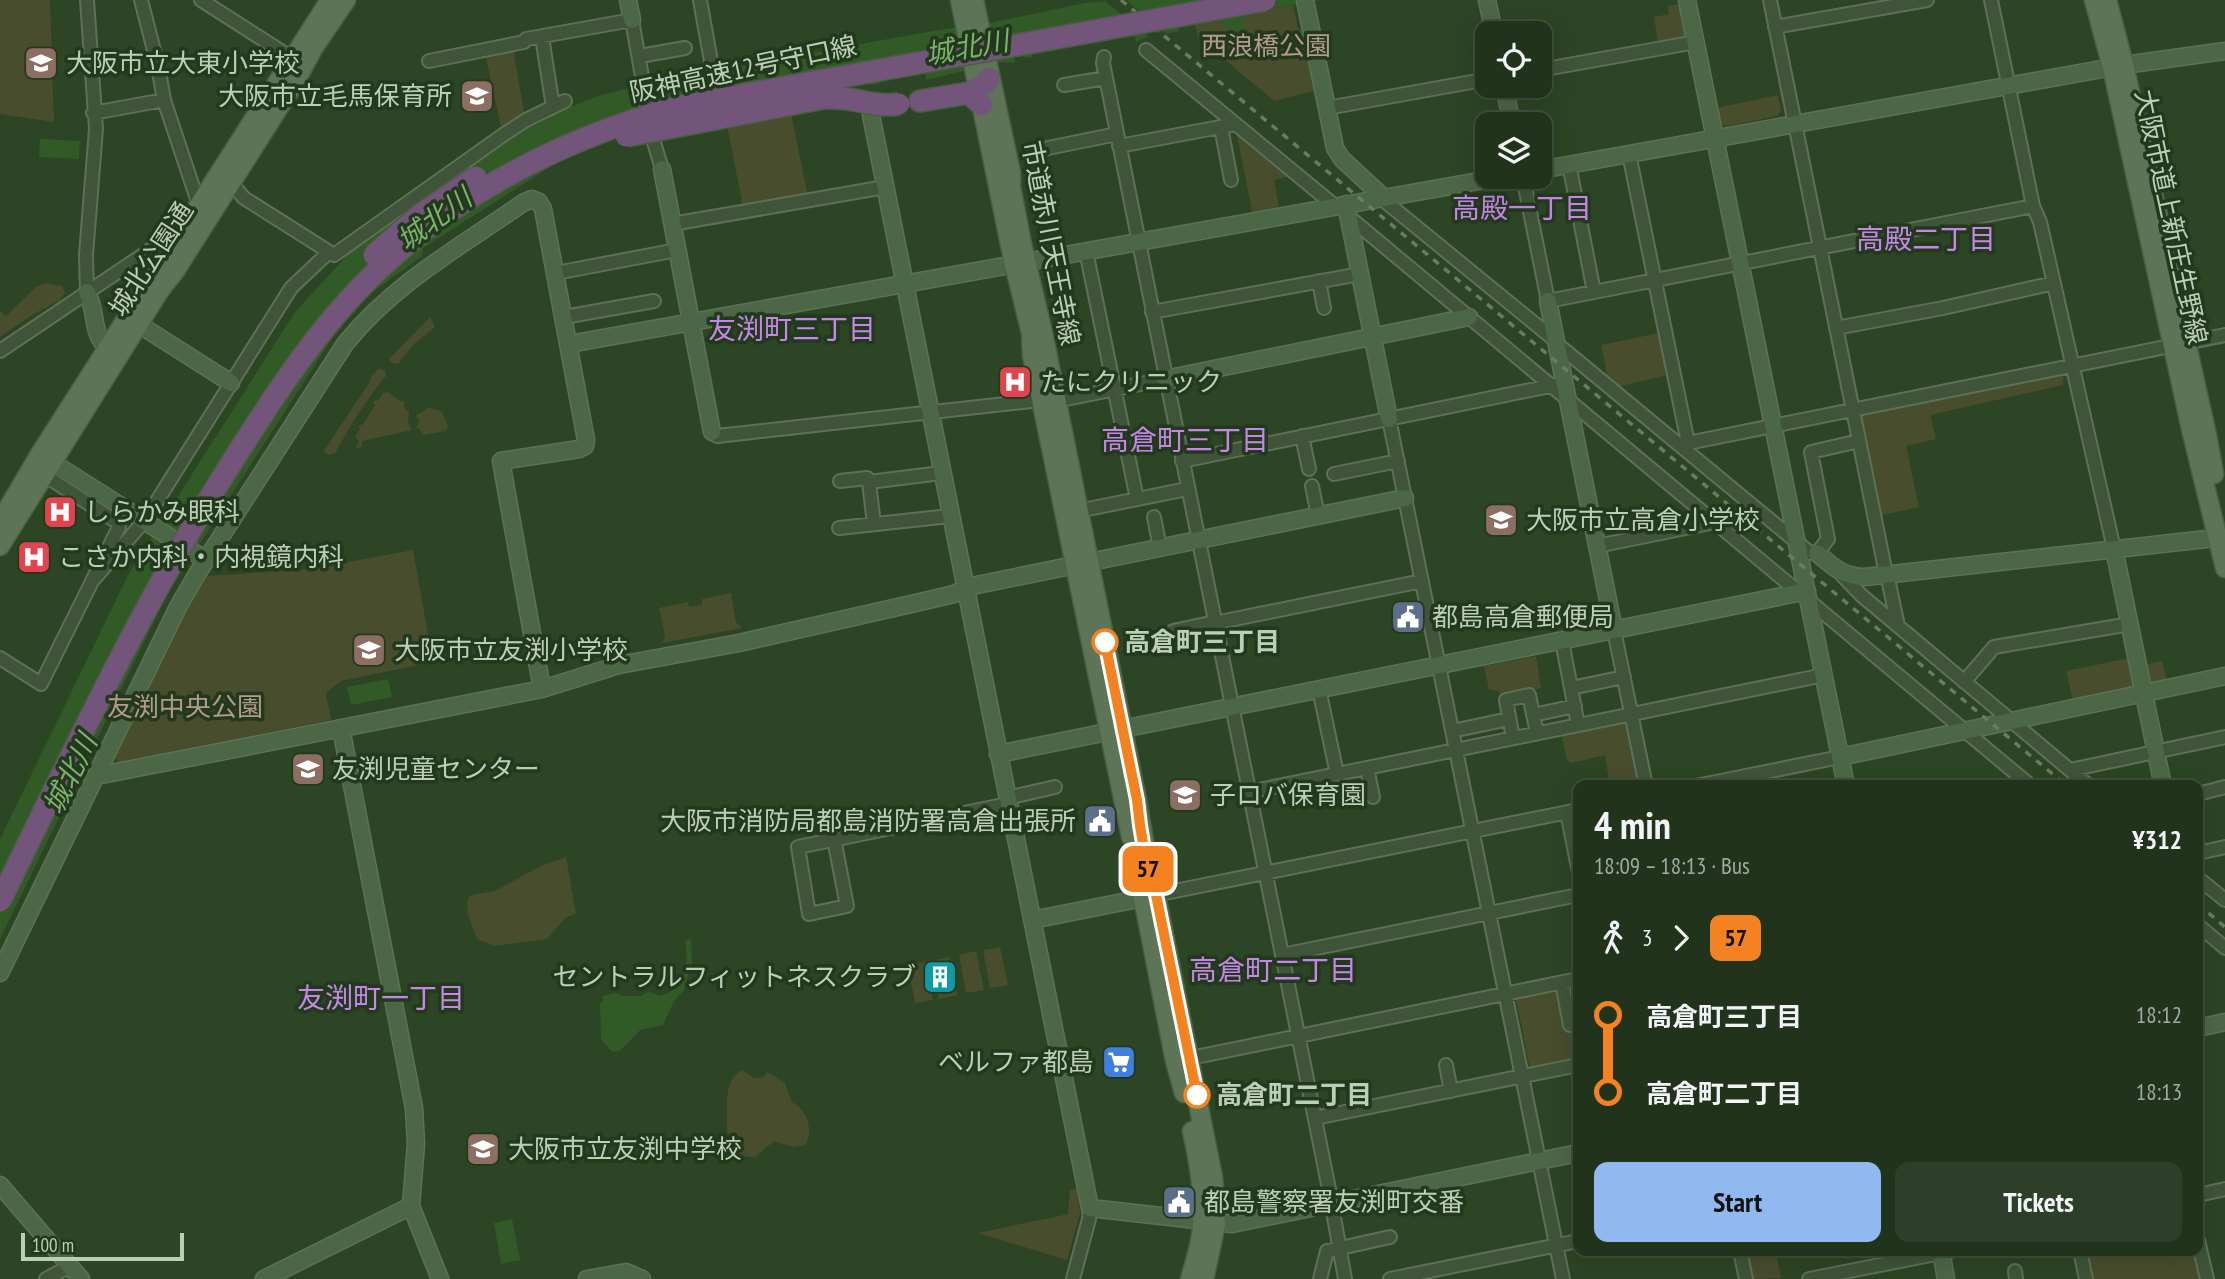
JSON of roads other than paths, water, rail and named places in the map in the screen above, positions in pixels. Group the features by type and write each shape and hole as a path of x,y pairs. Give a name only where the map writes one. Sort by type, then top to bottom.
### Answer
{"highway":[{"name":"阪神高速12号守口線","path":"0,870 129,610 175,527 242,420 284,358 325,306 370,258 420,215 474,177 532,146 592,119 645,102 732,82 1188,0"},
{"name":"阪神高速12号守口線","path":"0,901 139,618 186,535 289,374 335,315 379,268 481,189 538,158 596,132 650,114 744,93 1265,0"},
{"path":"429,228 542,167 635,133 824,98 847,98 870,105 909,102 979,89"}],"main road":[{"name":"城北公園通","path":"114,353 140,325 226,177 299,62 330,0"},
{"name":"城北公園通","path":"299,62 314,47 346,0"},
{"name":"大阪市道上新庄生野線","path":"2094,0 2118,66"},
{"name":"大阪市道上新庄生野線","path":"2107,0 2118,66 2221,538 2225,568"},
{"name":"市道赤川天王寺線","path":"968,7 979,89 1020,263"},
{"name":"市道赤川天王寺線","path":"979,89 1008,160 1032,355 1049,400 1078,510 1082,564"},
{"name":"城北公園通","path":"2,516 47,458 114,353 199,205 226,177"},
{"name":"大阪市道上新庄生野線","path":"2179,343 2225,518"},
{"name":"市道赤川天王寺線","path":"1049,400 1182,1060 1215,1185 1203,1279"},
{"name":"城北公園通","path":"0,546 43,479 47,458"},
{"name":"市道赤川天王寺線","path":"1190,1279 1201,1239 1209,1223"}],"street":[{"path":"87,0 96,129 86,255 87,292 95,330 114,353"},
{"path":"141,0 164,100 199,205"},
{"path":"201,0 299,62"},
{"path":"628,0 712,432 717,436 1049,400 1469,317"},
{"path":"700,0 712,68"},
{"path":"1305,0 1337,152 1387,203 1685,445 1810,553 1817,553 1840,572 1861,595 2082,780"},
{"path":"1487,0 1491,21"},
{"path":"1687,0 1845,780"},
{"path":"1770,0 1858,441 1898,626"},
{"path":"1775,27 1927,0"},
{"path":"1991,0 2033,206 2040,222 2073,366 2162,780"},
{"path":"429,61 632,20"},
{"path":"542,37 553,107"},
{"path":"1552,68 1696,42"},
{"path":"640,56 685,48"},
{"path":"1146,50 1343,209 1469,317 1561,389 1715,522 1805,594 2024,780"},
{"path":"1552,168 2118,66 2225,53"},
{"path":"1104,57 1137,242 1315,1118 1345,1279"},
{"path":"1065,85 1106,78"},
{"path":"1326,108 1475,81"},
{"path":"93,113 164,100"},
{"path":"226,177 244,198 334,255 480,150 526,120 565,101"},
{"path":"870,115 1090,1208 1073,1279"},
{"path":"1048,148 1236,124"},
{"path":"1221,127 1231,180"},
{"path":"1629,154 1685,445"},
{"path":"1569,164 1594,292"},
{"path":"569,344 1137,242 1343,209 1384,198 1475,182"},
{"path":"672,225 885,187"},
{"path":"1525,189 1556,342 1561,389 1597,546 1645,780"},
{"path":"0,973 202,557 345,344 373,311 393,293 530,200 539,202 544,209 586,437 585,446 579,449 501,461 542,689"},
{"path":"1548,301 2033,206"},
{"path":"1343,209 1373,337 1563,1279"},
{"path":"0,351 186,226"},
{"path":"556,273 677,250"},
{"path":"1086,251 1137,499"},
{"path":"94,579 148,522 291,288 329,252"},
{"path":"1152,312 1360,274"},
{"path":"1319,281 1324,308"},
{"path":"1836,328 2054,283"},
{"path":"564,317 654,301"},
{"path":"140,325 231,383"},
{"path":"1685,445 2225,335"},
{"path":"1182,461 1389,419 1561,389"},
{"path":"1303,436 1309,469"},
{"path":"1817,553 1828,540 1811,452 1858,441"},
{"path":"47,458 202,557"},
{"path":"1334,474 1398,461"},
{"path":"869,482 941,473"},
{"path":"840,481 867,478 874,524"},
{"path":"0,658 41,684 94,579 104,552 118,529 118,523 52,480 43,479"},
{"path":"1312,486 1318,516"},
{"path":"1078,510 1188,489"},
{"path":"96,776 542,689 619,665 752,640 954,594 965,588 1405,498"},
{"path":"839,528 950,516"},
{"path":"1153,517 1160,548"},
{"path":"1597,546 1715,522"},
{"path":"1840,572 1857,577 2221,538"},
{"path":"1173,631 1422,581"},
{"path":"998,754 1805,594"},
{"path":"1964,682 1994,647 2130,624"},
{"path":"1562,641 1578,725"},
{"path":"1249,792 1824,675"},
{"path":"1726,780 2225,676"},
{"path":"1571,688 1624,677"},
{"path":"1320,690 1337,774"},
{"path":"1513,738 1506,700 1529,695 1537,733"},
{"path":"1533,715 1575,706"},
{"path":"1452,731 1509,719"},
{"path":"341,728 416,1118 411,1206 440,1279"},
{"path":"2070,770 2225,737"},
{"path":"1367,768 1373,797"},
{"path":"834,839 846,906 810,914 798,847 834,839 1008,801 1055,787"},
{"path":"2203,793 2225,788"},
{"path":"1032,920 1573,811"},
{"path":"2203,852 2225,847"},
{"path":"2203,882 2225,900"},
{"path":"1282,955 1573,896"},
{"path":"2203,929 2225,948"},
{"path":"1182,1060 1573,980"},
{"path":"1562,983 1570,1026 1573,1025"},
{"path":"2203,1027 2225,1022"},
{"path":"1446,1065 1451,1091"},
{"path":"1315,1118 1573,1066"},
{"path":"1090,1208 1232,1224 1573,1154"},
{"path":"0,1185 75,1273 46,1279"},
{"path":"2203,1194 2225,1189"},
{"path":"264,1279 411,1206"},
{"path":"1320,1279 1328,1251 1390,1237"},
{"path":"1390,1279 1573,1242"},
{"path":"1741,1256 1746,1279"},
{"path":"1809,1279 1924,1256"},
{"path":"1944,1256 1946,1279"},
{"path":"2081,1256 2086,1279"},
{"path":"2202,1256 2207,1279"},
{"path":"587,1279 626,1272 642,1279"}],"water":[{"name":"城北川","path":"1119,0 1322,0 1245,13 1244,25 1252,48 1239,51 1237,44 1242,43 1241,32 1225,28 1220,18 1177,25 1179,31 1136,42 1134,34 1031,52 1032,57 1024,58 1023,53 1014,55 1015,63 1002,62 926,80 925,71 878,79 879,84 871,85 870,81 645,129 580,148 423,248 422,256 370,294 340,326 168,593 0,939 0,839 128,575 295,312 355,247 521,132 570,107 602,95 660,80 994,22 1085,3"},
{"path":"40,139 80,141 79,159 39,157"},
{"path":"1595,602 1598,619 1559,627 1555,610"},
{"path":"388,679 392,697 351,705 347,687"},
{"path":"691,939 692,962 684,990 674,1001 663,1025 640,1030 621,1050 612,1052 601,1039 600,1004 603,996 615,993 622,996 640,996 648,992 661,996 670,992 684,974 687,958 685,941"},
{"path":"512,1219 520,1260 501,1264 494,1223"}],"railway":[{"path":"1121,0 2060,780"},
{"path":"2203,908 2225,927"}],"place":[{"name":"大阪市立大東小学校","path":"41,63"},
{"name":"大阪市立毛馬保育所","path":"477,96"},
{"name":"たにクリニック","path":"1015,382"},
{"name":"しらかみ眼科","path":"60,512"},
{"name":"大阪市立高倉小学校","path":"1501,520"},
{"name":"こさか内科・内視鏡内科","path":"34,557"},
{"name":"都島高倉郵便局","path":"1408,617"},
{"name":"高倉町三丁目","path":"1105,642"},
{"name":"大阪市立友渕小学校","path":"369,650"},
{"name":"友渕児童センター","path":"308,769"},
{"name":"子ロバ保育園","path":"1185,795"},
{"name":"大阪市消防局都島消防署高倉出張所","path":"1100,821"},
{"name":"セントラルフィットネスクラブ","path":"940,977"},
{"name":"ベルファ都島","path":"1119,1062"},
{"name":"高倉町二丁目","path":"1197,1095"},
{"name":"大阪市立友渕中学校","path":"483,1149"},
{"name":"都島警察署友渕町交番","path":"1179,1202"}],"district":[{"name":"高殿一丁目","path":"1522,208"},
{"name":"高殿二丁目","path":"1926,239"},
{"name":"友渕町三丁目","path":"792,329"},
{"name":"高倉町三丁目","path":"1185,440"},
{"name":"高倉町二丁目","path":"1273,970"},
{"name":"友渕町一丁目","path":"381,998"}],"park label":[{"name":"西浪橋公園","path":"1266,46"},
{"name":"友渕中央公園","path":"185,707"}]}
